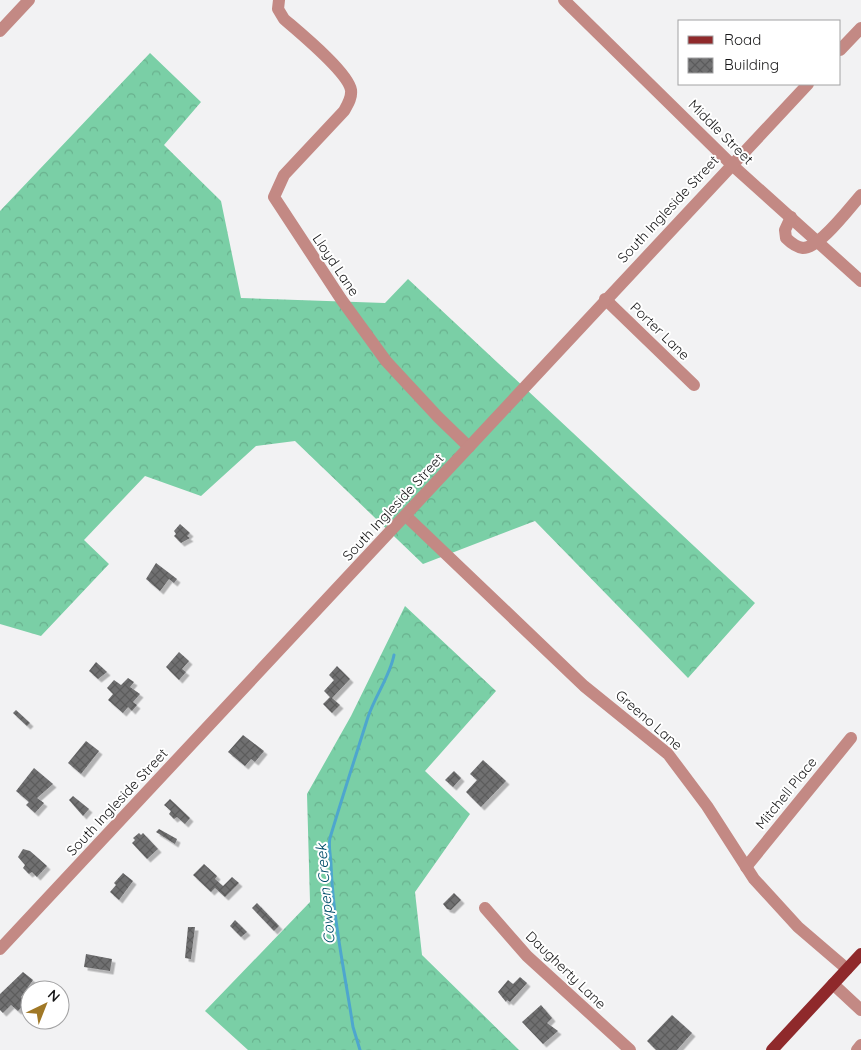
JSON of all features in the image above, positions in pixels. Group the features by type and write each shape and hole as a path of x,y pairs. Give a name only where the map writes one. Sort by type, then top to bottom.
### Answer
{"main road":[{"path":"772,1050 861,954"}],"street":[{"path":"0,31 29,0"},
{"name":"Lloyd Lane","path":"279,0 278,9 284,19 340,70 351,89 350,101 344,112 284,175 274,197 341,299 386,361 438,417 470,447"},
{"name":"Middle Street","path":"564,0 731,164 861,281"},
{"path":"841,49 861,28"},
{"name":"South Ingleside Street","path":"0,949 406,516 731,164 807,85"},
{"path":"791,217 785,230 786,238 796,246 805,248 818,242 861,195"},
{"name":"Porter Lane","path":"605,299 694,385"},
{"name":"Greeno Lane","path":"406,516 584,686 668,754 707,806 746,867 782,911 847,969"},
{"name":"Mitchell Place","path":"746,867 850,738"},
{"name":"Daugherty Lane","path":"485,908 527,956 630,1050"},
{"path":"833,984 861,1010"}],"green space":[{"path":"150,53 201,102 164,145 221,201 241,298 385,303 408,279 755,603 688,678 535,521 423,564 295,441 256,446 201,496 145,476 84,540 109,564 41,636 0,624 0,211"},
{"path":"405,606 496,691 425,771 470,814 415,892 422,955 519,1050 248,1050 205,1011 310,902 307,794 351,716"}],"building":[{"path":"180,524 190,533 187,536 190,538 181,543 174,536 176,534 174,531"},
{"path":"156,563 177,579 174,583 169,579 160,591 146,579"},
{"path":"179,652 189,661 182,669 186,672 179,680 166,667"},
{"path":"96,662 107,672 98,679 89,671"},
{"path":"337,666 350,679 332,698 340,705 332,713 323,704 330,697 324,691 334,680 329,675"},
{"path":"128,678 134,682 130,687 140,694 133,702 137,705 132,711 128,707 123,713 108,700 113,694 107,688 114,680 121,685"},
{"path":"16,710 30,723 27,726 13,713"},
{"path":"243,735 264,751 255,762 251,759 245,766 228,752"},
{"path":"86,741 99,751 81,774 68,763"},
{"path":"483,760 506,781 481,807 466,792 477,780 470,774"},
{"path":"34,768 53,784 37,798 44,803 35,813 26,805 29,802 16,791"},
{"path":"454,771 461,778 453,787 445,780"},
{"path":"73,796 89,809 83,816 69,800"},
{"path":"170,799 190,818 185,824 177,817 174,819 169,814 171,811 164,805"},
{"path":"159,829 177,839 175,844 156,832"},
{"path":"139,833 141,835 143,833 158,849 147,859 132,843 135,840 133,838"},
{"path":"23,849 30,851 47,866 37,877 32,872 29,874 23,868 25,865 18,857"},
{"path":"204,864 217,876 215,879 223,886 232,877 239,883 225,897 215,888 211,892 193,875"},
{"path":"123,873 133,881 119,900 110,892 116,885 114,883"},
{"path":"454,893 461,900 451,910 447,909 443,904"},
{"path":"257,903 279,926 274,931 252,908"},
{"path":"235,920 247,932 241,937 230,926"},
{"path":"188,927 195,927 191,959 185,958"},
{"path":"86,954 112,959 110,971 84,967"},
{"path":"23,972 33,980 20,980 20,1009 18,1011 11,1005 3,1013 0,1010 0,994"},
{"path":"520,977 527,983 510,1002 507,1000 506,1002 498,992 508,980 513,984"},
{"path":"541,1005 552,1018 547,1023 558,1031 543,1044 522,1022"},
{"path":"672,1015 692,1033 677,1050 656,1050 647,1041"}],"waterway":[{"name":"Cowpen Creek","path":"360,1050 353,1027 337,926 329,841 368,717 389,671 394,655"}]}
